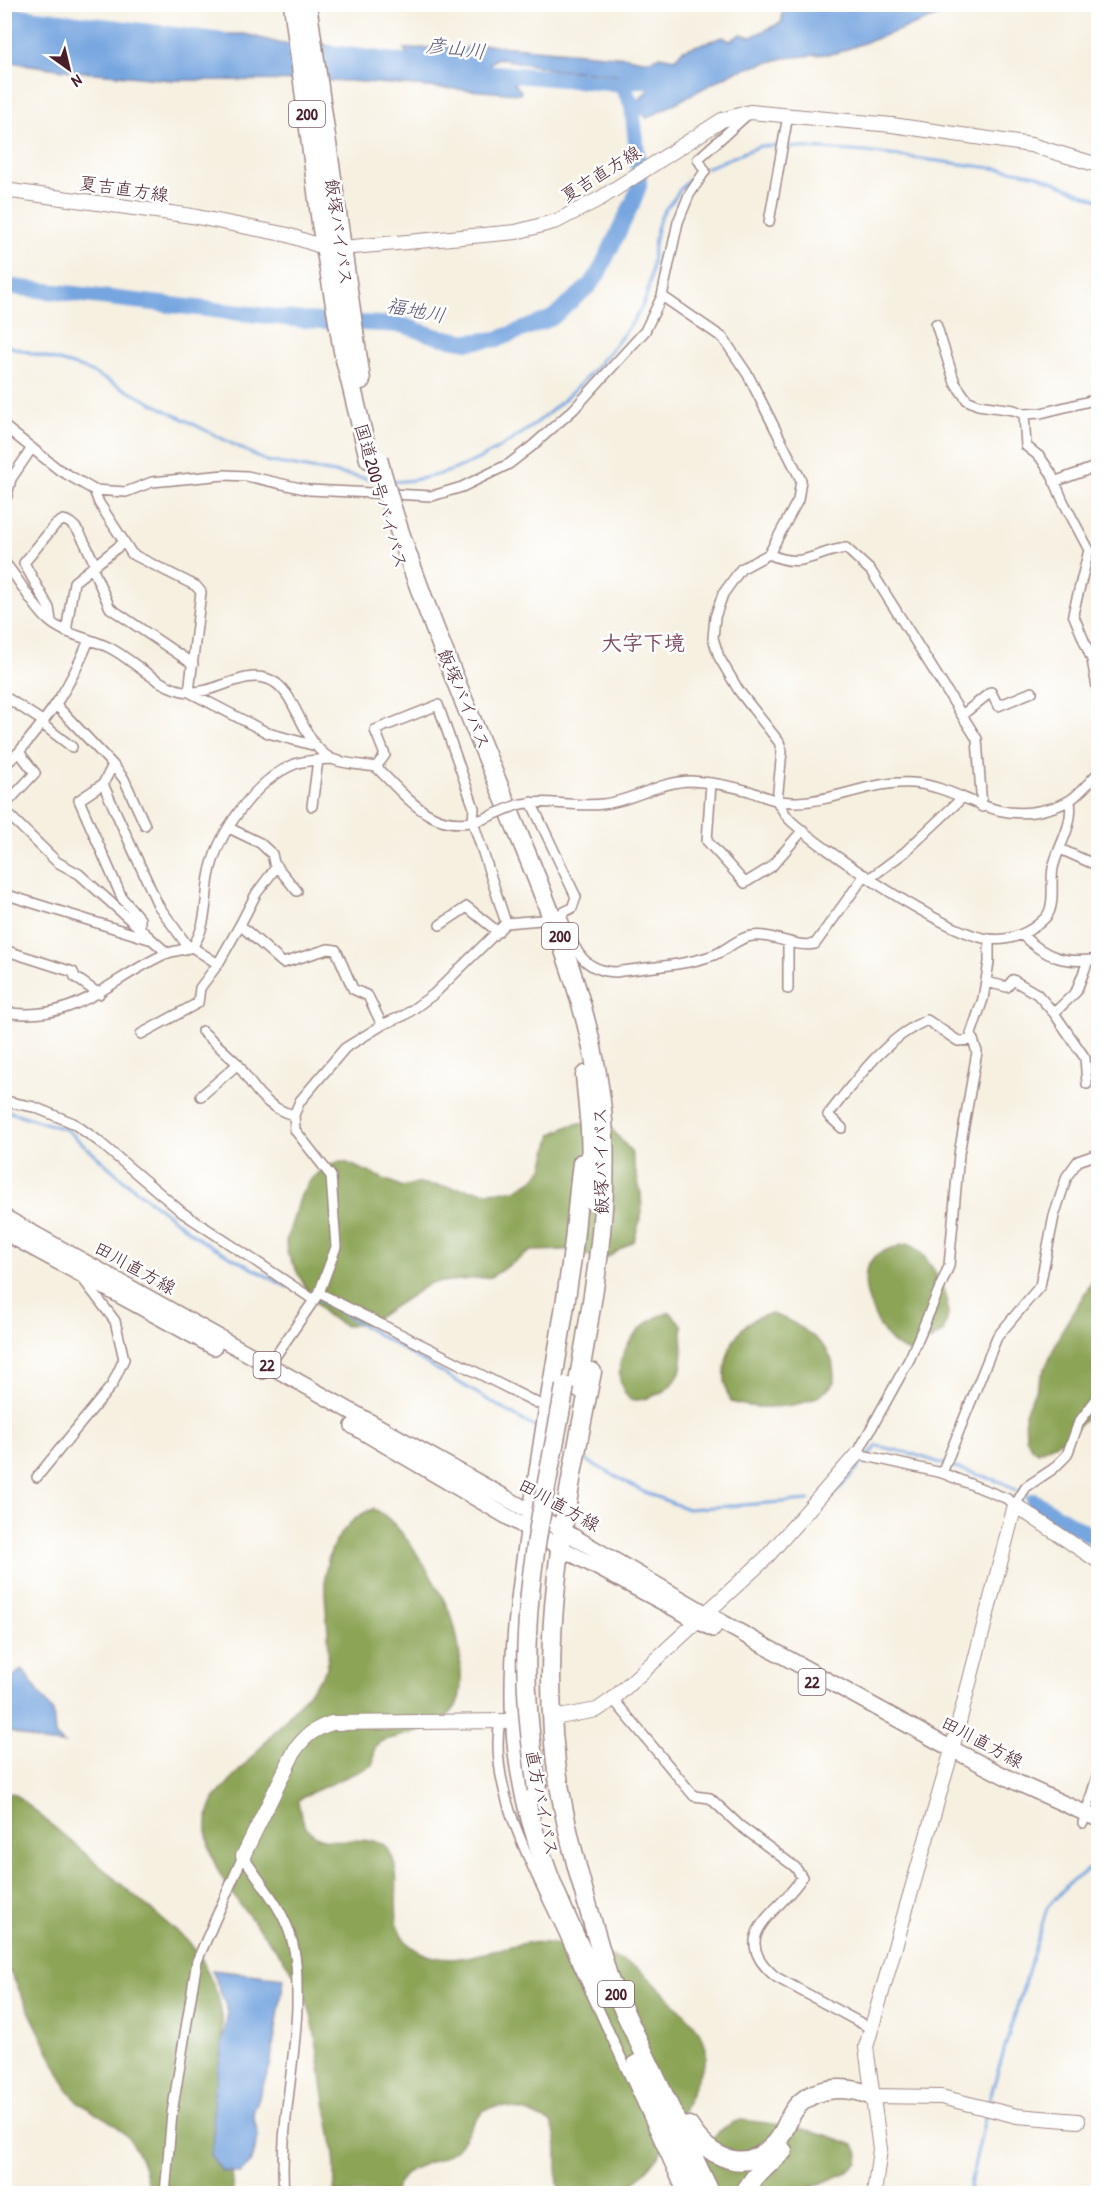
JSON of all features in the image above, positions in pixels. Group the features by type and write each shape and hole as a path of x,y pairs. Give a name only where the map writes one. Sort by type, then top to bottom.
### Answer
{"highway":[{"name":"200","path":"293,4 329,221"},
{"name":"飯塚バイパス","path":"306,4 329,221"},
{"name":"国道200号バイパス","path":"329,221 350,350 387,507 391,544 419,617 552,917 575,1023 586,1080 592,1197 571,1387"},
{"name":"飯塚バイパス","path":"552,917 573,976 589,1038 604,1135 603,1217 598,1263 571,1387"},
{"path":"588,1113 570,1272 530,1519 516,1632 517,1748 526,1798 543,1863 560,1908 606,1987"},
{"path":"604,1135 611,1180 607,1279 562,1539 550,1647 551,1702 560,1789 576,1868 606,1987"},
{"name":"直方バイパス","path":"571,1387 542,1517 527,1633 528,1720 556,1869 576,1932 652,2068 711,2193"},
{"name":"直方バイパス","path":"606,1987 695,2193"},
{"path":"652,2068 698,2141 711,2152 738,2161 765,2153 778,2142 800,2103 810,2096 838,2089 859,2090 872,2096"},
{"path":"743,2193 754,2177 791,2141 805,2112 814,2104 872,2096"}],"main road":[{"name":"田川直方線","path":"4,1217 562,1539 950,1753 1089,1819 1098,1830"},
{"name":"田川直方線","path":"4,1232 266,1370"}],"street":[{"name":"夏吉直方線","path":"4,190 192,216 288,235 334,248 516,232 557,221 601,198 722,120 750,112 892,125 1031,145 1098,165"},
{"path":"4,426 58,469 94,490 126,492 152,482 224,475 248,477 309,490 432,496 462,487 509,464 574,410 645,331 663,296 678,222 689,195 705,171 698,159 750,112"},
{"path":"769,222 788,115"},
{"path":"663,296 723,338 748,375 801,480 798,500 769,554 741,569 732,580 715,617 713,638 718,657 739,691 779,742 782,752 777,801 789,818 867,876 924,912 989,940 1022,935 1047,915 1051,905 1053,867 1072,813 1070,802"},
{"path":"936,324 955,383 967,400 978,405 1014,410 1024,414 1041,413 1098,399"},
{"path":"1024,414 1026,446 1041,457 1089,550 1073,614 1092,660 1098,692"},
{"path":"7,496 11,479 32,448"},
{"path":"1054,482 1098,466"},
{"path":"94,490 123,543 132,554 196,586 201,591 189,692"},
{"path":"51,622 50,608 24,563 55,525 63,520 70,521 76,527 110,608 192,664"},
{"path":"66,632 74,582 123,543"},
{"path":"769,554 786,562 797,562 846,548 871,571 977,739 982,807"},
{"path":"4,562 51,622 66,632 109,648 172,687 189,692 268,733 318,747"},
{"path":"6,764 19,752 57,706 72,680 89,640"},
{"path":"189,692 215,689 255,676 270,679 281,687 311,740 331,759"},
{"path":"962,715 991,692 998,706 1032,692"},
{"path":"6,700 43,723 72,747"},
{"path":"376,767 385,755 375,730 438,705 474,808 473,822 506,923"},
{"path":"57,706 124,779 146,825"},
{"path":"19,752 35,773 4,808 57,862 79,874 167,953"},
{"path":"4,1012 45,1012 79,1005 167,953 190,947 202,932 210,873 240,808 258,789 287,767 318,760 331,759 376,767 423,813 446,823 473,822 531,802 604,804 660,786 688,781 711,783 747,791 777,801 818,800 881,784 914,783 1004,813 1038,811 1070,802 1098,773"},
{"path":"312,806 318,760"},
{"path":"113,765 104,784 79,800 122,898 140,919 140,929"},
{"path":"711,783 707,842 744,883 771,867 803,830"},
{"path":"104,784 158,905 190,947 218,964"},
{"path":"552,917 578,957 603,971 711,956 726,950 732,943 752,936 808,945 820,942 867,876 905,852 961,799"},
{"path":"266,1370 317,1297 336,1247 331,1176 295,1130 294,1115 300,1101 345,1048 382,1025 405,1015 434,993 506,923 552,917 572,908 576,897 531,802"},
{"path":"229,828 260,843 272,854 277,866 297,891"},
{"path":"1059,849 1098,866"},
{"path":"141,1034 198,1003 200,988 218,964 256,894 277,866"},
{"path":"4,894 154,941"},
{"path":"440,925 467,907 498,932"},
{"path":"240,925 283,963 328,949 336,950 353,989 368,996 382,1025"},
{"path":"1022,935 1048,957 1088,961 1098,959"},
{"path":"559,1717 597,1710 614,1699 765,1559 857,1454 910,1358 949,1266 959,1154 977,1052 971,1034 983,999 989,940"},
{"path":"788,943 788,989"},
{"path":"4,950 73,972 75,977 99,994"},
{"path":"1054,1013 1076,992 1088,961"},
{"path":"986,982 1008,987 1013,980 1038,994 1085,1058 1087,1084"},
{"path":"843,1128 828,1115 873,1059 918,1024 927,1020 958,1041 973,1040"},
{"path":"202,1031 238,1064 264,1100 279,1112 294,1115"},
{"path":"201,1096 238,1064"},
{"path":"4,1101 34,1107 73,1123 98,1140 183,1213 317,1297 547,1408"},
{"path":"942,1473 998,1337 1040,1286 1054,1216 1066,1176 1078,1161 1098,1154"},
{"path":"37,1477 112,1385 124,1359 115,1321 77,1272"},
{"path":"874,2193 880,2149 866,2047 950,1753 1015,1505 1017,1498 1026,1487 1053,1469 1067,1455 1079,1422 1098,1397"},
{"path":"857,1454 942,1473 1008,1499 1098,1561"},
{"path":"614,1699 694,1796 710,1798 739,1825 795,1867 802,1877 795,1888 771,1911 755,1934 756,1953 765,1968 776,1977 870,2028"},
{"path":"165,2193 172,2113 197,1960 243,1856 295,1750 306,1735 316,1728 332,1723 502,1721 498,1763 508,1804 544,1895 683,2193"},
{"path":"1089,1819 1098,1773"},
{"path":"243,1856 281,1915 291,1935 298,1975 296,2043 285,2124 284,2193"},
{"path":"872,2096 941,2097 1017,2116 1078,2121"}],"green space":[{"path":"590,1121 606,1123 631,1151 641,1194 642,1213 634,1241 610,1256 601,1259 568,1250 531,1251 491,1277 430,1283 371,1322 345,1326 326,1315 309,1294 287,1253 286,1241 301,1195 312,1178 338,1162 345,1162 403,1187 417,1183 489,1192 516,1190 534,1179 543,1168 552,1134 571,1125"},
{"path":"907,1244 922,1255 935,1273 945,1294 948,1313 943,1332 911,1353 896,1345 881,1328 870,1306 865,1282 866,1271 873,1258 887,1250"},
{"path":"1098,1272 1098,1409 1062,1440 1037,1452 1031,1447 1026,1437 1025,1413 1062,1330"},
{"path":"670,1312 682,1325 682,1358 678,1375 668,1388 661,1392 653,1396 630,1400 622,1387 620,1374 621,1360 626,1347 645,1325"},
{"path":"771,1314 797,1325 821,1344 832,1361 834,1382 814,1398 787,1406 757,1407 731,1402 726,1389 725,1376 730,1348 746,1325 758,1317"},
{"path":"373,1509 384,1515 408,1542 421,1559 442,1596 454,1624 459,1654 461,1689 459,1698 450,1714 442,1720 422,1730 382,1741 375,1746 373,1765 304,1796 298,1801 303,1820 310,1832 320,1838 372,1841 385,1845 393,1858 396,1873 396,1916 399,1929 406,1941 418,1951 430,1956 456,1959 520,1944 548,1943 600,1953 631,1965 642,1972 693,2023 706,2049 704,2064 668,2141 649,2168 622,2193 560,2193 556,2140 551,2123 521,2110 496,2107 489,2108 479,2115 455,2150 406,2174 394,2193 334,2193 335,2166 332,2141 316,2038 306,1999 288,1966 219,1873 209,1848 207,1824 214,1799 294,1709 327,1667 329,1649 325,1579 327,1562 333,1546 347,1526 360,1515"},
{"path":"5,1792 15,1794 189,1942 202,1960 218,1996 222,2016 224,2098 233,2193 147,2193 144,2167 126,2135 113,2123 80,2103 67,2089 5,1961"},
{"path":"741,2120 799,2128 839,2139 854,2145 859,2155 858,2163 843,2174 798,2193 680,2194 711,2140 730,2124"}],"water":[{"path":"4,5 60,26 124,33 167,32 195,40 220,34 245,34 282,44 321,43 346,52 354,59 416,62 417,59 407,54 404,49 449,47 454,52 477,44 644,60 659,56 675,59 683,50 723,37 730,41 741,34 751,37 782,22 782,13 801,5 969,5 836,53 784,58 734,72 647,118 634,106 648,90 642,84 620,76 558,70 498,58 490,63 491,71 510,79 521,91 520,94 351,81 171,80 64,70 5,61"},
{"path":"22,1669 53,1712 55,1735 64,1744 42,1742 5,1730 5,1684"},
{"path":"212,1970 284,1978 270,2066 253,2113 258,2137 252,2161 240,2173 222,2171 211,2156 214,2140 213,2099 228,2012"}],"waterway":[{"name":"彦山川","path":"4,14 224,41"},
{"name":"彦山川","path":"330,53 411,63"},
{"name":"彦山川","path":"473,71 618,84 659,77"},
{"name":"福地川","path":"4,286 303,320 402,325 438,337 469,342 498,339 552,318 589,286 598,274 633,202 639,186 639,171 632,105 621,83"},
{"path":"706,168 760,146 866,152 1037,175 1098,200"},
{"path":"392,482 424,478 454,469 484,456 540,420 588,376 624,334 642,307 648,289 659,221 682,188 700,171"},
{"path":"4,345 83,368 266,461 376,480"},
{"path":"4,1110 67,1130 127,1183 202,1241 287,1287"},
{"path":"318,1299 539,1430"},
{"path":"825,1499 831,1498 877,1446 909,1453 1004,1483 1034,1501"},
{"path":"582,1458 644,1492 688,1509 809,1500"},
{"path":"1034,1501 1098,1540"},
{"path":"988,2104 1047,1908 1068,1884 1098,1863"},
{"path":"968,2194 986,2113"}],"district":[{"name":"大字下境","path":"643,643"}]}
